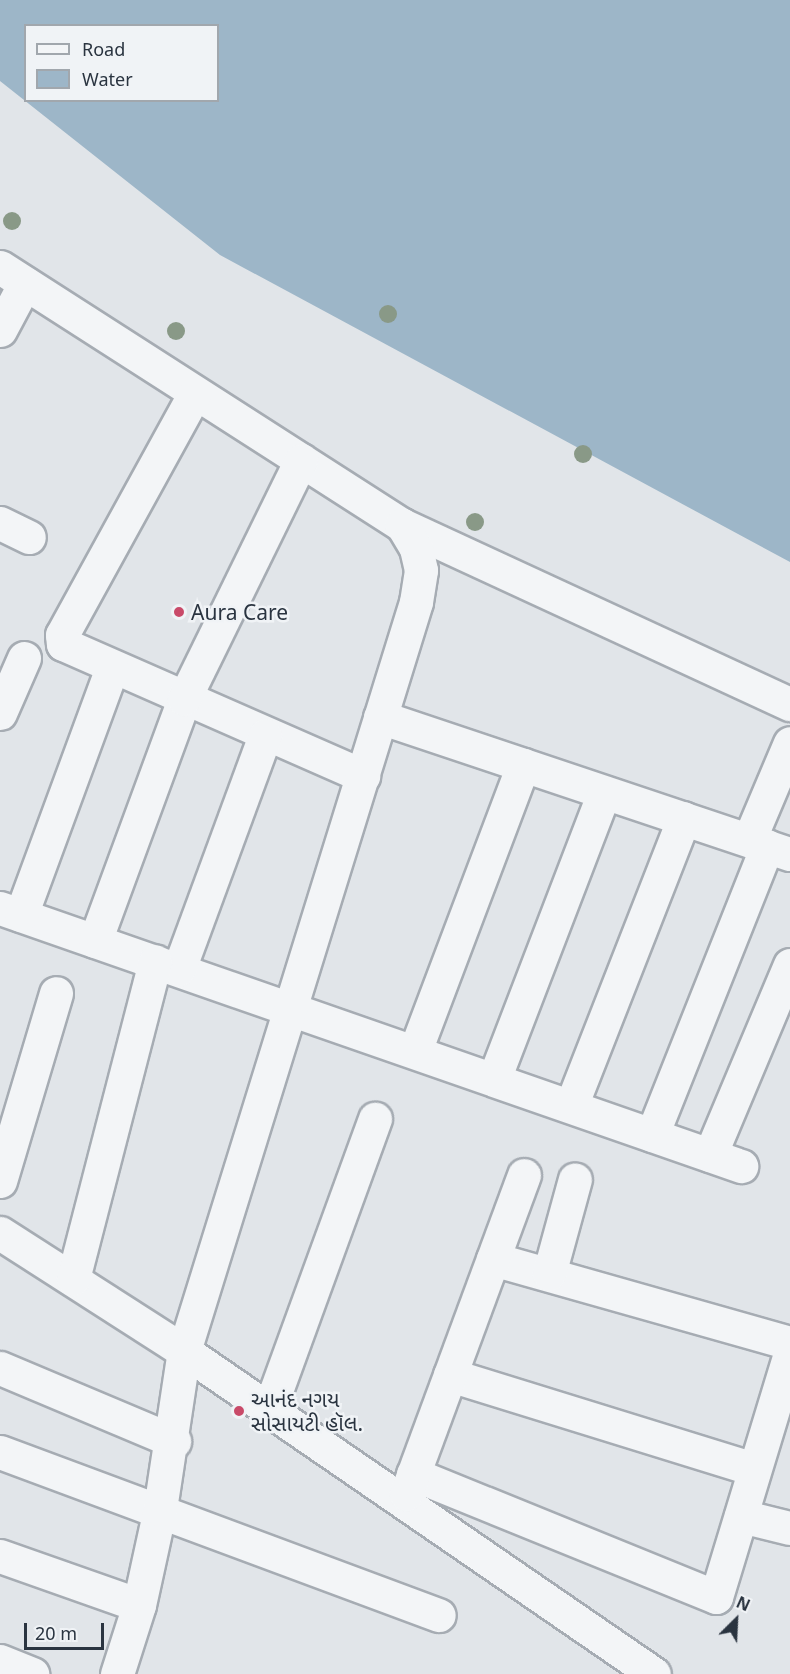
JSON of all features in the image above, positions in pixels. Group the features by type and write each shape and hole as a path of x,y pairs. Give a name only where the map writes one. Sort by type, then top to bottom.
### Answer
{"street":[{"path":"0,330 12,275 402,525 790,704"},
{"path":"195,393 62,635 66,646 363,776"},
{"path":"95,940 184,699 301,460"},
{"path":"0,523 29,537"},
{"path":"117,1674 139,1605 160,1509 174,1441 184,1351 363,776 421,570 416,548 402,525"},
{"path":"0,713 24,658"},
{"path":"112,668 10,911 741,1166"},
{"path":"380,717 769,847"},
{"path":"73,1279 167,965 265,735"},
{"path":"652,1135 769,847 790,743"},
{"path":"415,1051 523,765"},
{"path":"494,1079 604,792"},
{"path":"571,1106 684,818"},
{"path":"710,1155 790,965"},
{"path":"0,1181 56,993"},
{"path":"269,1410 375,1119"},
{"path":"408,1488 524,1175"},
{"path":"549,1275 575,1179"},
{"path":"0,1233 184,1351 269,1410 408,1488 654,1674"},
{"path":"493,1259 790,1343"},
{"path":"408,1488 712,1597 719,1593 754,1469 782,1396 790,1353"},
{"path":"0,1368 174,1441"},
{"path":"450,1375 754,1469"},
{"path":"0,1452 160,1509 439,1615"},
{"path":"741,1516 790,1528"},
{"path":"0,1556 139,1605"},
{"path":"0,1661 33,1674"}],"water":[{"path":"0,0 790,0 790,562 220,255 27,102 219,102 219,24 24,24 24,100 0,81"}],"place":[{"name":"Aura Care","path":"179,612"},
{"name":"આનંદ નગય સોસાયટી હૉલ.","path":"239,1411"}]}
